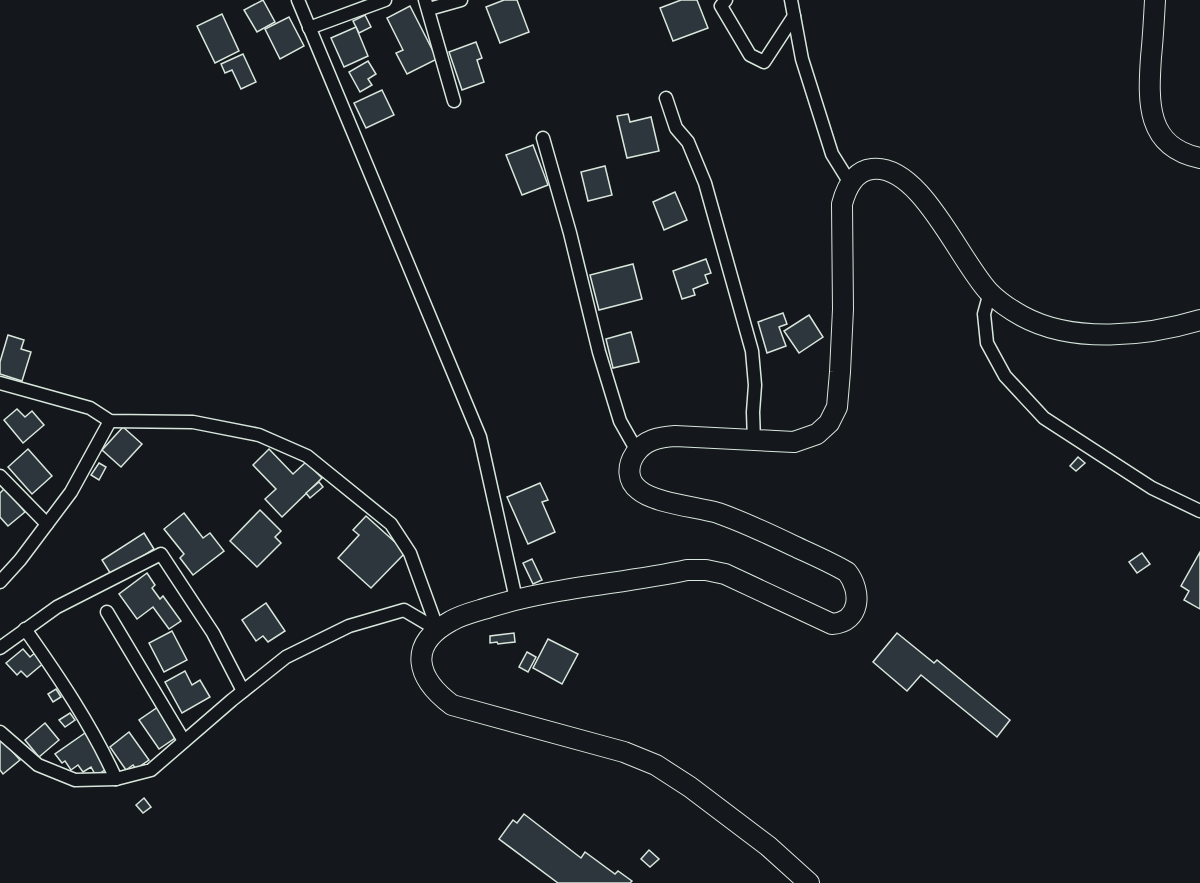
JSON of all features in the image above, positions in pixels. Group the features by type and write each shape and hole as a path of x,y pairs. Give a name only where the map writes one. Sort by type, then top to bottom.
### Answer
{"main road":[{"path":"1155,0 1148,93 1154,122 1162,137 1176,150 1200,158"},
{"path":"809,883 768,846 690,787 656,765 624,752 452,705 435,692 422,663 424,645 428,637 452,620 516,599 687,570 706,570 725,574 832,624 843,621 852,613 856,605 857,591 854,580 847,572 749,525 717,513 641,493 635,487 629,471 629,462 636,451 647,442 659,437 794,442 812,437 829,423 837,407 843,309 841,219 845,191 850,183 866,169 881,167 900,175 916,189 990,292 1036,323 1061,330 1131,335 1200,320"}],"street":[{"path":"298,0 480,437 516,599"},
{"path":"309,28 385,0"},
{"path":"454,101 427,5 461,0"},
{"path":"726,0 721,6 750,55 764,62 794,16"},
{"path":"791,0 802,59 832,154 850,183"},
{"path":"666,98 676,128 688,142 705,183 752,351 755,385 754,441"},
{"path":"543,138 570,233 599,352 620,421 636,451"},
{"path":"990,292 984,314 987,343 1005,376 1044,418 1152,488 1200,511"},
{"path":"0,382 90,408 110,421 194,422 259,435 307,456 391,524 410,553 438,630"},
{"path":"0,582 20,561 70,492 110,421"},
{"path":"0,476 47,524"},
{"path":"0,648 57,607 161,554 213,633 243,691"},
{"path":"0,732 38,765 75,780 116,779 151,770 286,657 349,626 404,610 438,630"},
{"path":"107,612 184,741"},
{"path":"25,629 64,685 102,749 116,779"}],"building":[{"path":"263,0 275,22 257,32 244,10"},
{"path":"504,0 517,0 529,32 500,43 486,7"},
{"path":"681,0 697,0 708,28 673,41 660,8"},
{"path":"410,6 437,59 407,74 396,53 403,50 387,18"},
{"path":"222,14 239,51 215,63 197,26"},
{"path":"365,15 371,27 359,33 353,21"},
{"path":"289,17 304,46 280,59 265,29"},
{"path":"356,27 368,56 344,67 331,38"},
{"path":"476,42 482,58 477,60 484,82 462,90 449,52"},
{"path":"243,54 256,82 241,89 232,70 225,73 221,64"},
{"path":"368,61 376,74 368,79 372,85 360,92 349,72"},
{"path":"382,90 394,115 366,128 354,103"},
{"path":"628,114 630,122 651,117 659,151 627,158 617,116"},
{"path":"533,145 548,185 522,195 506,155"},
{"path":"605,166 612,195 588,201 581,172"},
{"path":"675,192 687,220 664,230 653,202"},
{"path":"706,259 711,273 705,275 708,283 693,289 695,295 682,299 673,271"},
{"path":"633,264 642,299 599,310 590,275"},
{"path":"783,313 787,324 779,327 786,346 767,353 758,322"},
{"path":"809,315 823,337 799,353 784,331"},
{"path":"631,332 639,362 613,368 606,339"},
{"path":"8,335 24,340 21,349 31,352 22,381 0,374 0,362"},
{"path":"17,409 25,417 32,411 44,425 23,443 4,420"},
{"path":"123,427 142,444 121,467 102,450"},
{"path":"28,449 52,476 32,494 8,467"},
{"path":"269,449 293,474 306,462 322,478 282,517 265,499 276,489 253,465"},
{"path":"1078,457 1085,463 1076,471 1070,466"},
{"path":"99,463 106,467 99,480 91,475"},
{"path":"319,482 323,487 310,498 306,493"},
{"path":"540,483 548,500 542,502 555,532 528,544 507,497"},
{"path":"5,488 25,512 8,526 0,517 0,493"},
{"path":"260,510 281,531 275,537 281,543 257,567 230,541"},
{"path":"184,513 203,538 210,533 224,551 193,575 180,558 184,554 164,529"},
{"path":"366,516 406,552 371,588 338,558 359,535 353,530"},
{"path":"144,533 154,549 112,576 102,560"},
{"path":"1200,552 1200,609 1184,600 1189,591 1181,586"},
{"path":"1142,553 1150,564 1137,573 1129,562"},
{"path":"532,559 542,580 533,584 523,563"},
{"path":"147,573 155,585 152,588 160,599 163,596 181,621 169,629 153,607 137,619 119,594"},
{"path":"266,603 285,631 268,642 263,636 256,641 242,620"},
{"path":"172,631 187,660 164,672 149,643"},
{"path":"514,633 515,642 490,643 490,636"},
{"path":"897,633 934,663 937,660 1010,720 997,737 921,675 907,691 873,662"},
{"path":"548,639 578,654 562,684 533,668"},
{"path":"23,649 30,657 36,652 45,662 27,677 21,671 17,675 6,663"},
{"path":"527,652 536,657 528,672 519,667"},
{"path":"185,671 192,685 200,680 210,697 182,713 165,682"},
{"path":"56,689 61,697 53,702 48,694"},
{"path":"158,707 178,736 159,749 139,720"},
{"path":"70,713 75,720 65,727 59,720"},
{"path":"45,723 59,740 39,757 25,740"},
{"path":"129,732 149,760 136,769 133,765 126,770 110,747"},
{"path":"85,733 109,767 96,776 91,767 83,772 78,765 71,770 65,761 62,763 55,754"},
{"path":"0,738 20,760 3,774 0,770"},
{"path":"144,798 151,807 143,813 136,805"},
{"path":"524,814 581,858 585,852 615,874 618,871 632,881 630,883 558,883 499,839 513,820 517,823"},
{"path":"649,850 659,859 650,867 641,859"}]}
